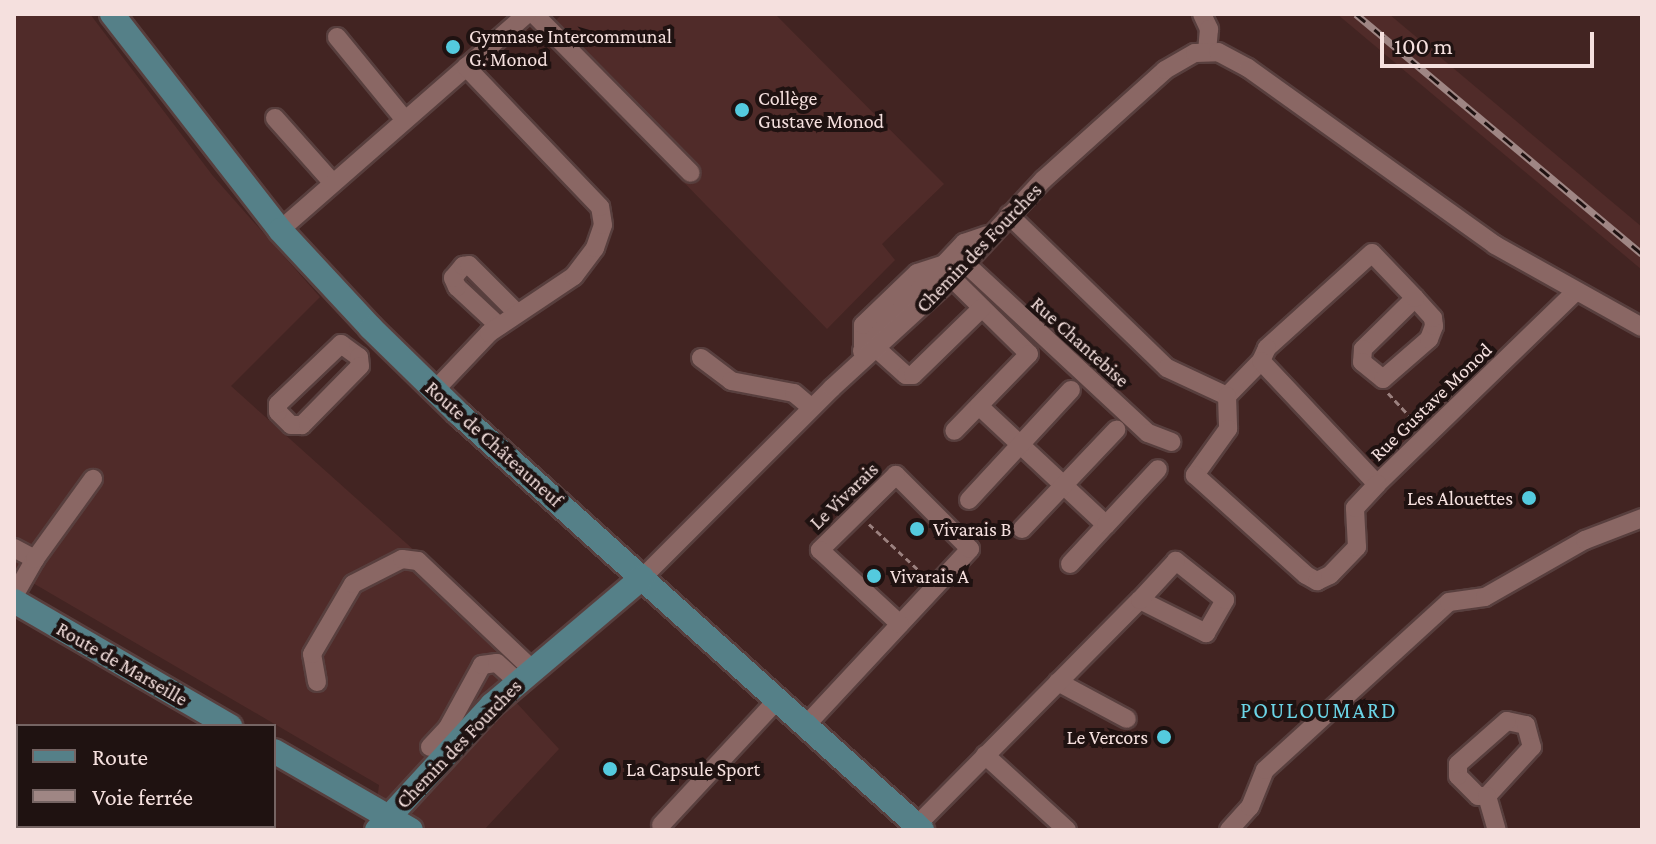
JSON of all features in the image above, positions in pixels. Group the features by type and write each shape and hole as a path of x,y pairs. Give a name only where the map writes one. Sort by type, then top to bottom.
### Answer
{"main road":[{"name":"Route de Châteauneuf","path":"116,17 280,230 371,328 435,390 779,698 919,828"},
{"name":"Chemin des Fourches","path":"382,824 526,676 642,578"},
{"name":"Route de Marseille","path":"14,599 227,724"},
{"path":"276,752 382,824 411,830"}],"street":[{"path":"280,230 527,14"},
{"path":"534,14 691,173"},
{"path":"1202,14 1209,29 1207,51 1248,68 1445,212 1642,327"},
{"path":"337,37 405,120"},
{"name":"Chemin des Fourches","path":"642,578 872,349 929,300 947,272 966,264 988,234 1165,70 1207,51"},
{"path":"435,390 499,326 582,267 599,241 602,212 466,67"},
{"path":"275,118 333,183"},
{"path":"1009,215 1167,368 1227,396"},
{"path":"982,308 913,375 906,375 872,349 947,272 964,243 988,234"},
{"path":"1377,484 1355,508 1357,547 1330,575 1317,581 1306,575 1195,475 1228,429 1227,396 1261,361 1267,348 1372,253 1415,298 1434,326 1429,339 1383,379 1362,362 1363,349 1415,298"},
{"name":"Rue Chantebise","path":"966,264 1148,433 1171,442"},
{"path":"499,326 457,287 457,270 469,265 517,313"},
{"path":"947,272 1029,354 954,431"},
{"name":"Rue Gustave Monod","path":"1261,361 1377,484 1576,291"},
{"path":"350,348 361,362 356,372 302,425 285,420 278,404 335,347 350,348 371,328"},
{"path":"701,358 731,381 794,393 812,408"},
{"path":"969,500 1071,390"},
{"path":"979,406 1106,525"},
{"path":"1022,529 1116,430"},
{"path":"1070,564 1158,469"},
{"name":"Le Vivarais","path":"807,724 970,549 896,475 820,550 900,624"},
{"path":"14,599 35,559 93,479"},
{"path":"1229,830 1250,807 1265,770 1449,602 1485,597 1585,540 1642,518"},
{"path":"14,548 35,559"},
{"path":"317,682 312,654 353,584 402,559 418,561 526,676"},
{"path":"919,828 985,755 1176,561 1225,600 1206,633 1140,600"},
{"path":"430,747 447,729 488,660 526,676"},
{"path":"1058,682 1127,719"},
{"path":"661,825 779,698"},
{"path":"1507,721 1526,725 1532,747 1487,796 1467,789 1458,776 1458,764 1507,721"},
{"path":"985,755 1067,830"},
{"path":"1487,796 1497,830"}],"path":[{"path":"1383,379 1384,389 1429,436"},
{"path":"858,513 935,586"}],"shaded area":[{"path":"14,14 90,14 213,176 320,297 231,386 533,657 514,700 559,749 484,830 373,830 379,785 14,572"},
{"name":"Collège Gustave Monod","path":"562,14 775,14 944,184 882,244 895,260 827,329 541,36"},
{"path":"1337,14 1389,14 1642,227 1642,270"}],"railway":[{"path":"1356,14 1642,254"}],"place":[{"name":"Gymnase Intercommunal G. Monod","path":"453,47"},
{"name":"Collège Gustave Monod","path":"742,110"},
{"name":"Les Alouettes","path":"1529,498"},
{"name":"Vivarais B","path":"917,529"},
{"name":"Vivarais A","path":"874,576"},
{"name":"Le Vercors","path":"1164,737"},
{"name":"La Capsule Sport","path":"610,769"}],"district":[{"name":"POULOUMARD","path":"1319,711"}]}
